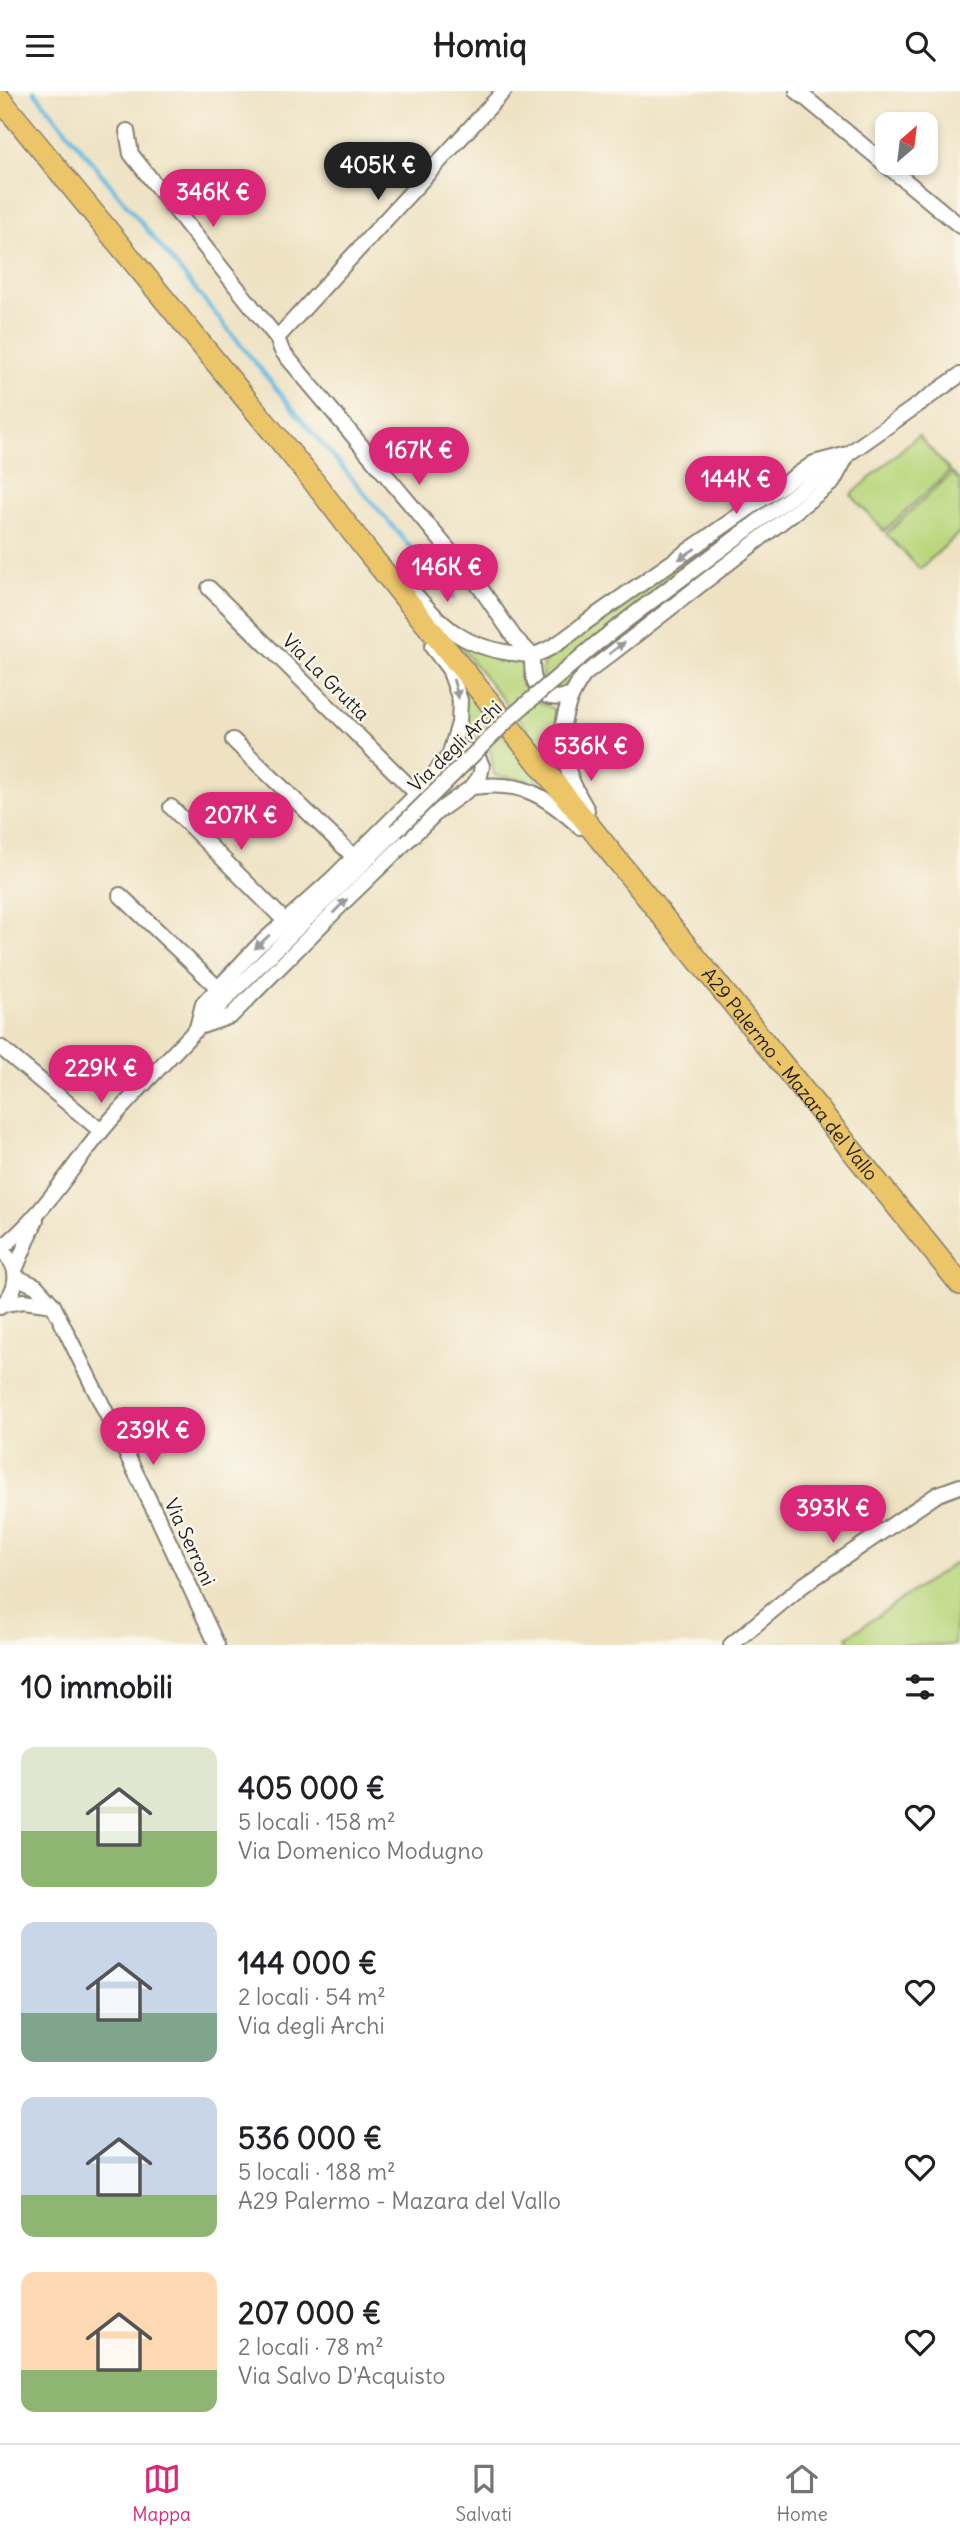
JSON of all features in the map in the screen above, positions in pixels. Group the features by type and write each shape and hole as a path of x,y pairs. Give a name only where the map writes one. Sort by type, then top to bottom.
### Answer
{"main road":[{"name":"A29 Palermo - Mazara del Vallo","path":"0,99 305,471 960,1284"}],"street":[{"path":"276,338 504,91"},
{"path":"797,91 960,226"},
{"path":"127,131 131,154 276,338 282,351 479,586 514,637 532,655 531,674 538,689 548,697 557,699 570,696"},
{"name":"Via degli Archi","path":"0,1249 40,1212 101,1131 197,1028 512,716 645,606 848,454 960,375"},
{"path":"367,551 411,590 444,627 475,644 497,651 532,655 554,644 611,606 814,463 848,454"},
{"path":"620,865 574,788 568,773 563,754 561,726 570,696 584,675 600,661 833,482 848,454"},
{"path":"197,1028 202,1004 417,794 449,756 459,723 460,699 456,685 449,669 396,602 367,551"},
{"name":"Via La Grutta","path":"209,588 417,794"},
{"path":"233,740 354,857"},
{"path":"197,1028 231,1016 427,822 472,787 481,776 482,767 478,757 470,751 462,750 449,756"},
{"path":"472,787 511,785 538,793 559,807 620,865"},
{"path":"171,807 285,921"},
{"path":"120,895 218,988"},
{"path":"0,1047 101,1131"},
{"name":"Via degli Archi","path":"1,1305 14,1290 16,1274 40,1212"},
{"path":"0,1249 9,1258 16,1274"},
{"name":"Via Serroni","path":"16,1274 36,1286 53,1305 159,1518 217,1645"},
{"path":"1,1305 24,1301 53,1305"},
{"path":"731,1645 802,1586 939,1495 960,1486"}],"green space":[{"path":"918,435 950,471 884,531 851,495"},
{"path":"952,473 960,481 960,532 920,569 886,534"},
{"path":"711,541 727,559 609,648 563,687 554,689 547,682 543,676 543,665 562,645"},
{"path":"455,640 524,660 529,692 538,702 558,715 560,770"},
{"path":"459,678 547,789 526,780 494,775 490,749 483,741 462,733"},
{"path":"959,1560 954,1645 852,1645 847,1637"}],"waterway":[{"path":"34,91 301,419 454,598"}]}
